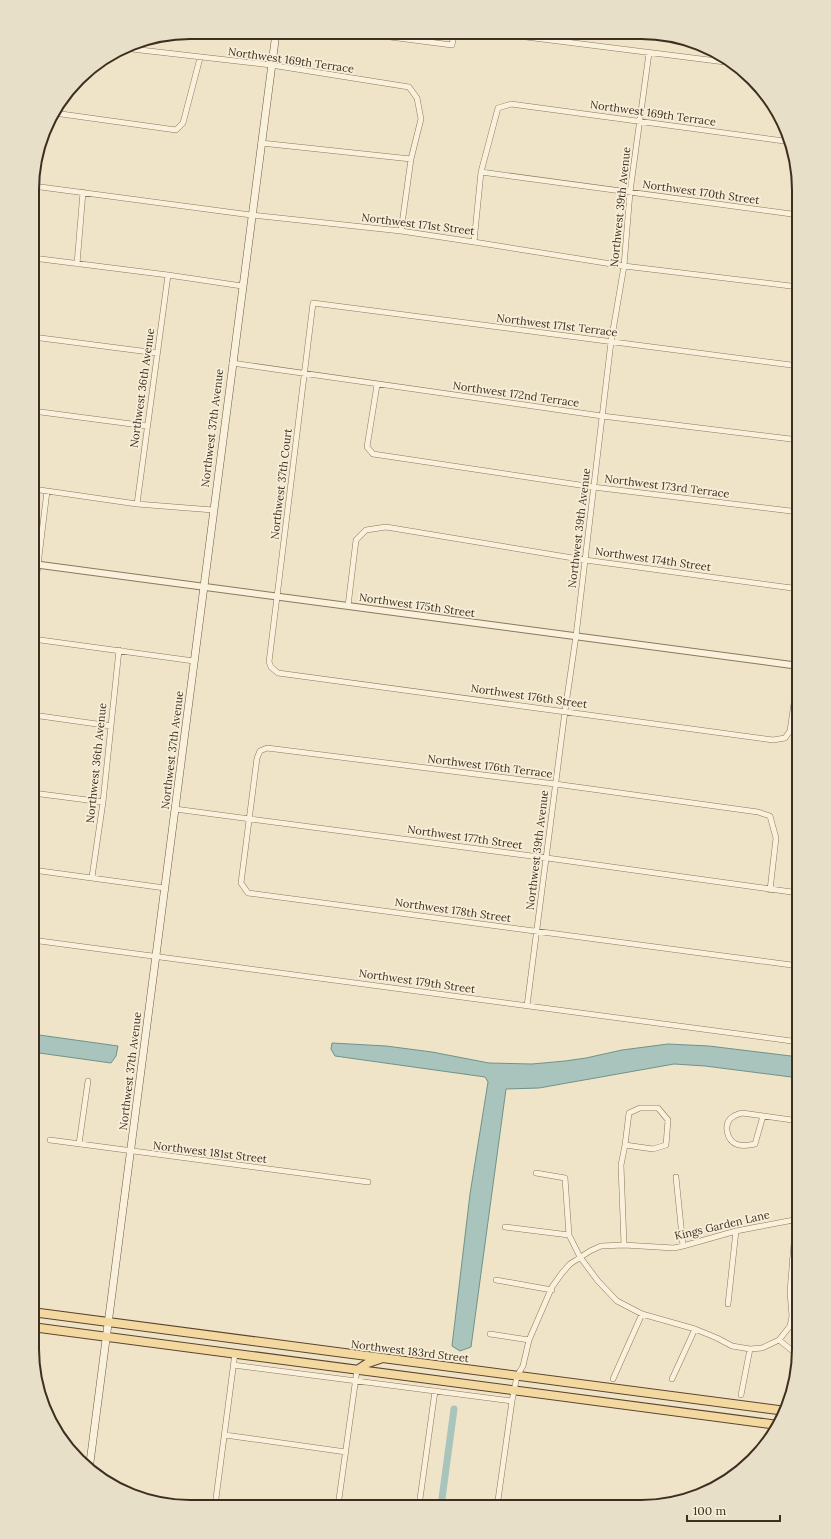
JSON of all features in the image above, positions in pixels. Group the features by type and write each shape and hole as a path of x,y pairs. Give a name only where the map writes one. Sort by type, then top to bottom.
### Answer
{"main road":[{"name":"Northwest 37th Avenue","path":"90,1463 275,39"},
{"name":"Northwest 183rd Street","path":"39,1313 779,1410"},
{"path":"39,1328 772,1424"},
{"path":"357,1370 368,1363 382,1359"}],"street":[{"path":"406,39 452,45 453,39"},
{"path":"541,39 721,62"},
{"name":"Northwest 169th Terrace","path":"134,49 271,65 409,87 417,98 420,119 411,159"},
{"name":"Northwest 39th Avenue","path":"527,1006 555,784 576,636 611,342 624,266 630,192 649,53"},
{"path":"59,114 149,125 176,130 183,123 200,58"},
{"name":"Northwest 169th Terrace","path":"482,172 498,108 511,104 784,141"},
{"path":"261,143 411,159 401,231"},
{"path":"474,242 482,172"},
{"name":"Northwest 170th Street","path":"482,172 792,214"},
{"name":"Northwest 171st Street","path":"39,187 251,215 401,231 624,266 792,286"},
{"path":"77,264 82,192"},
{"path":"39,259 242,286"},
{"name":"Northwest 36th Avenue","path":"138,504 147,426 168,275"},
{"name":"Northwest 171st Terrace","path":"313,303 792,365"},
{"name":"Northwest 37th Court","path":"271,667 269,662 313,303"},
{"path":"39,338 157,353"},
{"name":"Northwest 172nd Terrace","path":"232,363 377,385 602,416 792,439"},
{"name":"Northwest 173rd Terrace","path":"377,385 367,447 373,454 594,487 792,512"},
{"path":"39,412 147,426"},
{"path":"39,490 138,504 213,510"},
{"path":"39,544 47,491"},
{"name":"Northwest 174th Street","path":"348,606 356,540 366,530 386,527 585,560 792,588"},
{"name":"Northwest 175th Street","path":"39,564 792,666"},
{"path":"39,640 194,661"},
{"name":"Northwest 36th Avenue","path":"92,877 103,802 119,650"},
{"name":"Northwest 176th Street","path":"271,667 278,673 773,740 785,738 790,731 792,717"},
{"path":"39,716 111,726"},
{"name":"Northwest 176th Terrace","path":"249,819 257,758 260,751 267,748 710,805 758,812 770,816 776,838 770,890"},
{"path":"39,794 103,802"},
{"name":"Northwest 177th Street","path":"175,809 792,892"},
{"name":"Northwest 178th Street","path":"249,819 241,883 248,892 792,965"},
{"path":"39,871 165,888"},
{"name":"Northwest 179th Street","path":"39,941 792,1041"},
{"path":"79,1144 88,1081"},
{"path":"624,1245 621,1165 629,1113 640,1108 658,1108 668,1120 666,1145 653,1149 625,1145"},
{"path":"763,1116 755,1144 743,1146 734,1144 728,1138 727,1130 729,1120 735,1115 742,1113 792,1120"},
{"name":"Northwest 181st Street","path":"50,1140 131,1152 368,1182"},
{"path":"536,1173 565,1178 569,1235 580,1257 598,1281 617,1301 642,1314 695,1329 732,1346 750,1349 762,1348 778,1340 790,1326 792,1316 790,1292 792,1260"},
{"path":"676,1177 683,1246"},
{"name":"Kings Garden Lane","path":"498,1500 517,1376 523,1366 529,1340 552,1290 562,1273 570,1264 601,1246 624,1245 674,1248 736,1231 792,1219"},
{"path":"505,1227 569,1235"},
{"path":"728,1304 736,1231"},
{"path":"496,1280 552,1290"},
{"path":"613,1379 642,1314"},
{"path":"672,1380 695,1329"},
{"path":"490,1334 529,1340"},
{"path":"778,1340 792,1351"},
{"path":"741,1395 750,1349"},
{"path":"217,1500 235,1353"},
{"path":"233,1365 512,1401"},
{"path":"339,1500 357,1370"},
{"path":"419,1500 434,1391"},
{"path":"224,1435 346,1452"}],"water":[{"path":"39,1035 118,1046 116,1056 111,1063 39,1053"},
{"path":"332,1043 386,1046 432,1052 489,1063 532,1064 586,1058 622,1050 668,1044 709,1046 792,1056 792,1077 705,1066 674,1064 539,1088 506,1089 471,1347 460,1351 452,1346 470,1194 488,1082 485,1077 335,1056 331,1049"}],"waterway":[{"path":"442,1500 454,1409"}]}
